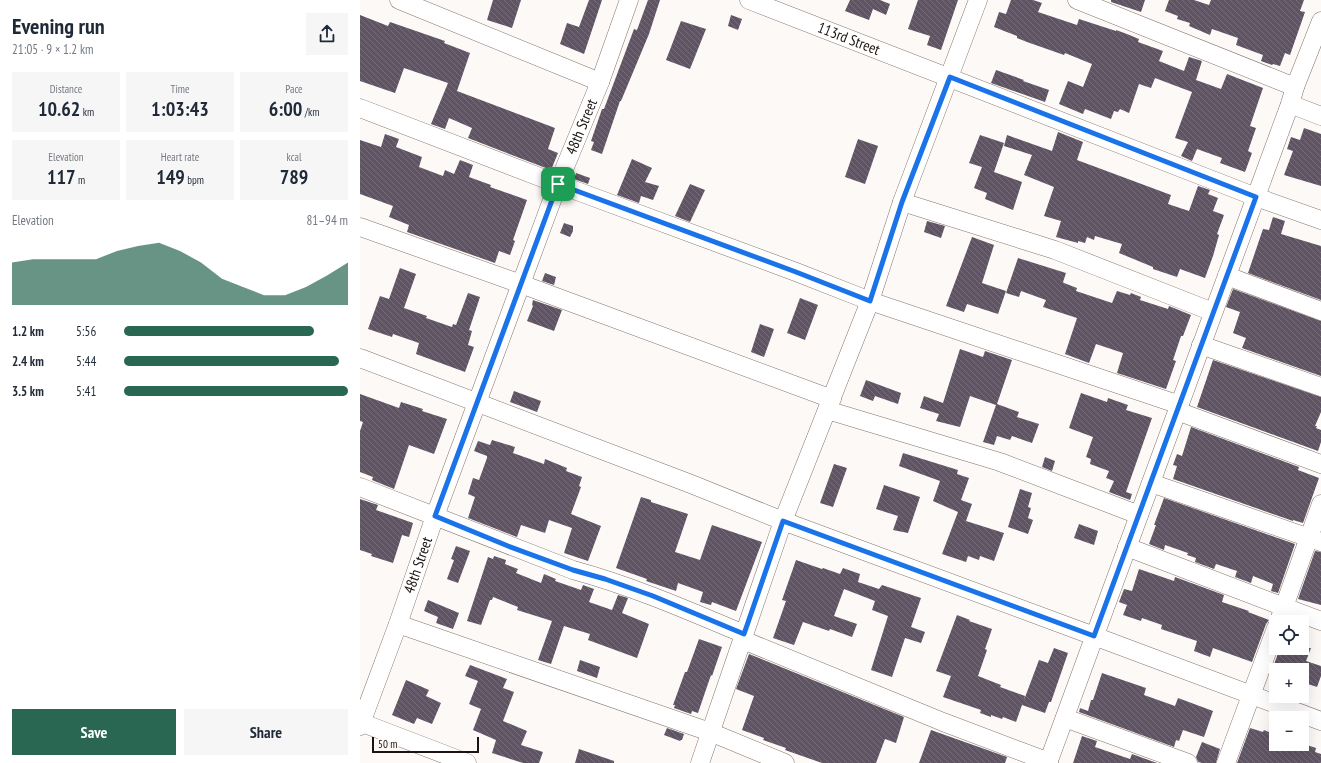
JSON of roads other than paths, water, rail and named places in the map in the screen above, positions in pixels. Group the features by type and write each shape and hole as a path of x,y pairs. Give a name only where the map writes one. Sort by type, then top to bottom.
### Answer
{"street":[{"path":"399,0 600,82"},
{"name":"48th Street","path":"360,723 398,624 435,516 520,284 558,184 600,82 630,0"},
{"name":"113rd Street","path":"749,0 1256,197 1321,220"},
{"path":"700,763 783,521 870,301 902,202 978,0"},
{"path":"1077,0 1293,96 1321,116"},
{"path":"360,487 508,546 573,570 605,579 653,596 743,637 943,722 1048,762 1293,96 1319,31"},
{"path":"360,108 870,301 1178,408 1321,464"},
{"path":"902,202 1055,250 1213,312"},
{"path":"360,227 520,284 830,405 1000,462 1139,515"},
{"path":"1227,276 1321,311"},
{"path":"1201,345 1321,387"},
{"path":"360,358 691,484 783,521 1321,721"},
{"path":"1151,483 1315,540"},
{"path":"1281,614 1315,540 1321,504"},
{"path":"1127,547 1281,614 1321,621"},
{"path":"398,624 710,732 785,763"},
{"path":"1226,763 1269,646"},
{"path":"1064,718 1188,763"},
{"path":"360,723 466,763"}]}
